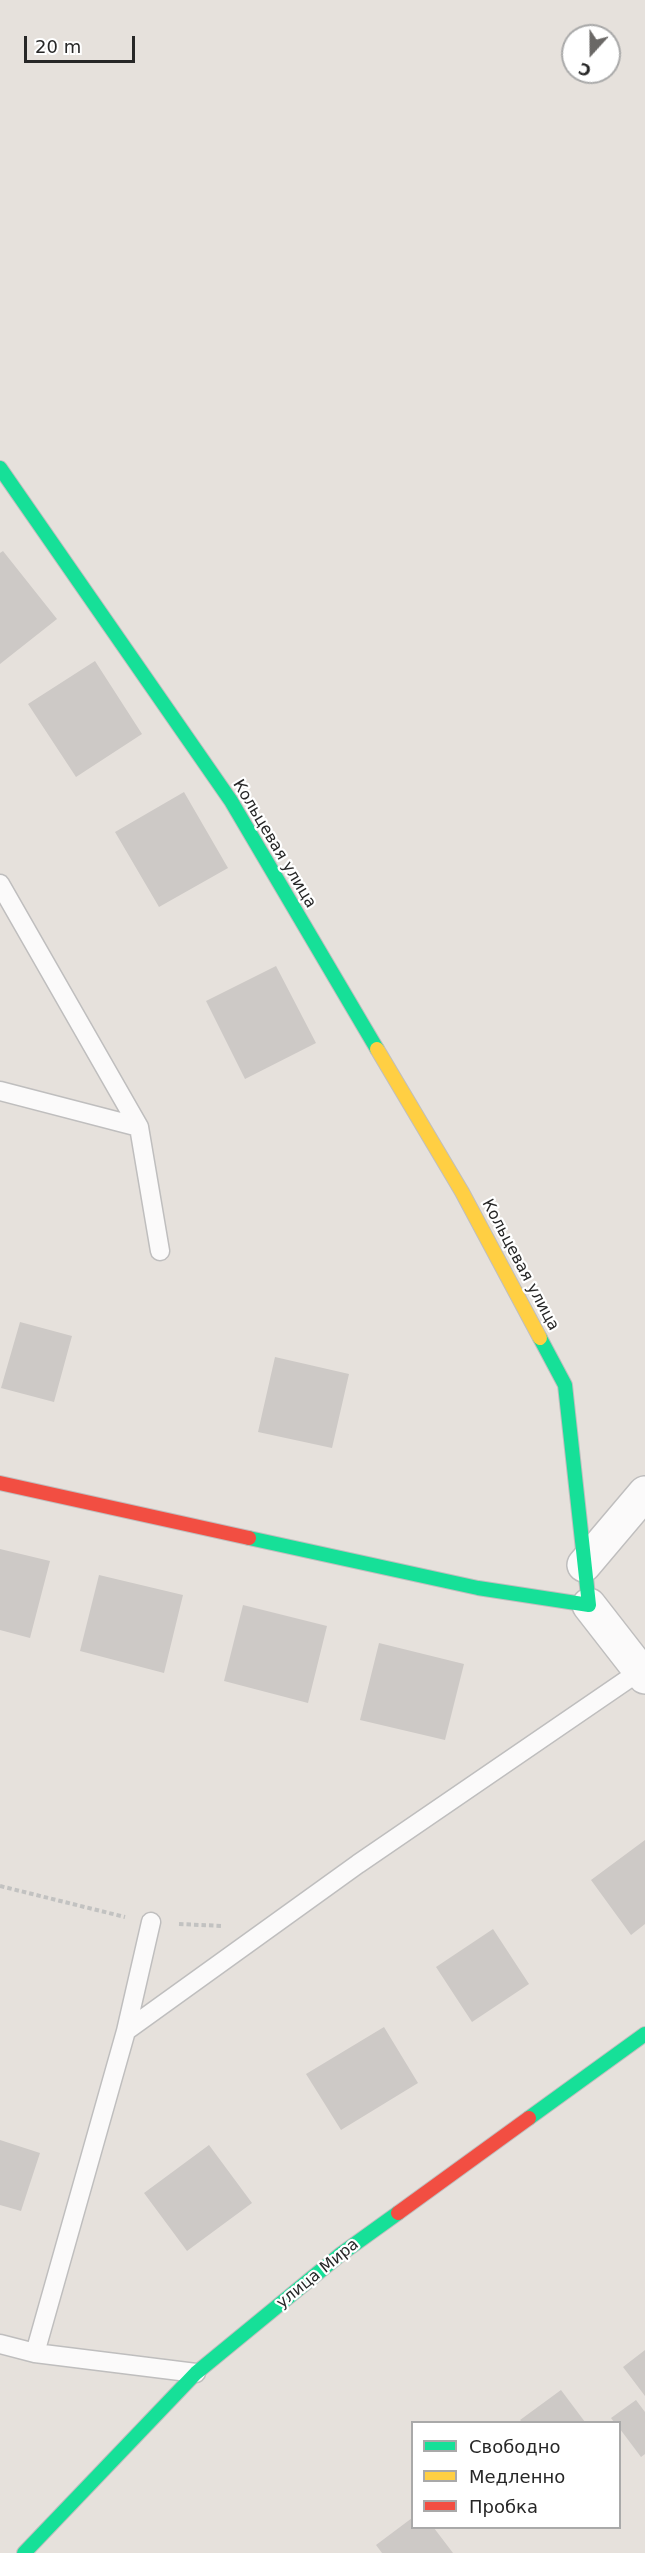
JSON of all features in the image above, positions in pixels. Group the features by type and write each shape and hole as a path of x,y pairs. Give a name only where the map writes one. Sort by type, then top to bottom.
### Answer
{"street":[{"name":"Кольцевая улица","path":"0,468 231,801 462,1192 565,1385 589,1605"},
{"path":"0,1484 478,1588 589,1605 643,1674"},
{"path":"584,1565 645,1493"},
{"name":"улица Мира","path":"24,2553 196,2373 341,2254 645,2034"}],"lane":[{"path":"0,884 139,1127 160,1251"},
{"path":"0,1091 139,1127"},
{"path":"126,2031 358,1864 643,1674"},
{"path":"34,2353 126,2031 151,1922"},
{"path":"0,2344 34,2353 196,2373"}],"path":[{"path":"0,1886 151,1922 270,1928"}],"building":[{"path":"3,551 57,619 0,664 0,553"},
{"path":"95,661 142,734 76,777 28,704"},
{"path":"184,792 228,868 159,907 115,832"},
{"path":"276,966 316,1043 245,1079 206,1001"},
{"path":"20,1322 72,1336 54,1402 1,1388"},
{"path":"275,1357 349,1374 332,1448 258,1432"},
{"path":"0,1549 50,1561 30,1638 0,1630"},
{"path":"99,1575 183,1595 164,1673 80,1651"},
{"path":"243,1605 327,1626 308,1703 224,1681"},
{"path":"379,1643 464,1664 445,1740 360,1720"},
{"path":"645,1840 645,1924 631,1935 591,1880"},
{"path":"493,1929 529,1984 472,2022 436,1967"},
{"path":"384,2027 418,2083 341,2130 306,2074"},
{"path":"0,2140 40,2153 21,2211 0,2205"},
{"path":"209,2145 252,2203 187,2251 144,2193"},
{"path":"645,2350 645,2396 623,2367"},
{"path":"561,2390 584,2421 521,2421"},
{"path":"636,2400 645,2412 645,2454 641,2457 621,2430 621,2421 613,2421 611,2418"},
{"path":"411,2519 411,2529 435,2529 453,2553 382,2553 376,2545"}],"traffic: fast":[{"path":"0,468 231,801 377,1049"},
{"path":"249,1538 478,1588 589,1605 565,1385 540,1338"},
{"path":"529,2118 645,2034"},
{"path":"24,2553 196,2373 341,2254 398,2213"}],"traffic: slow":[{"path":"377,1049 462,1192 540,1338"}],"traffic: jam":[{"path":"0,1483 249,1538"},
{"path":"398,2213 529,2118"}]}
